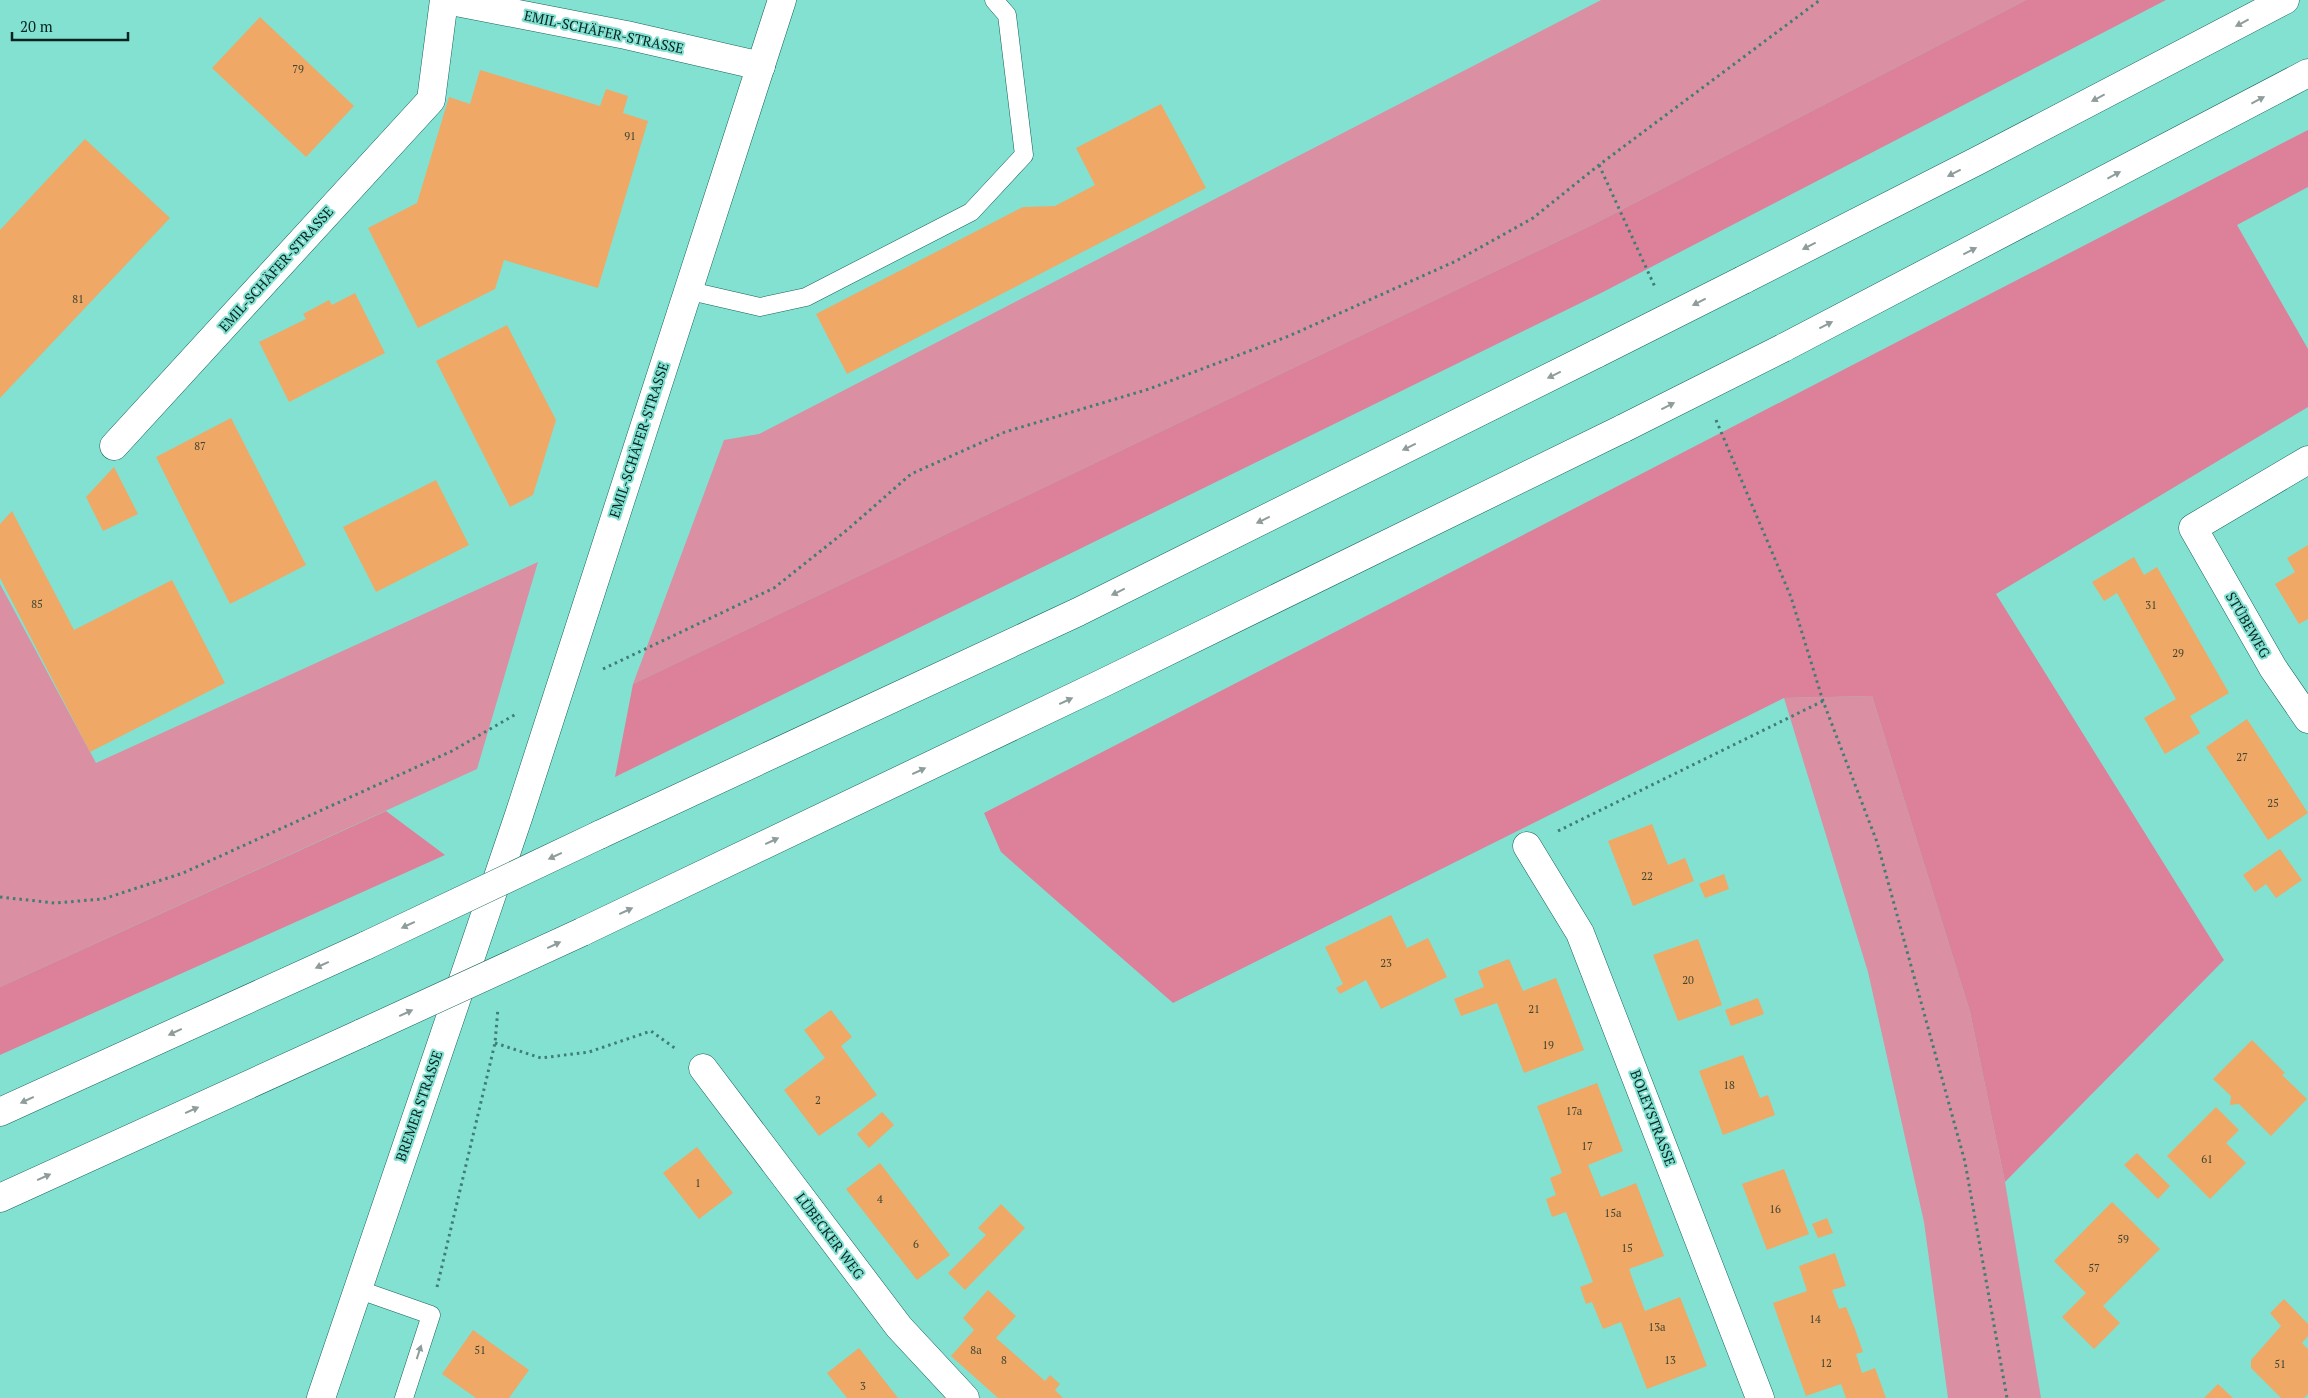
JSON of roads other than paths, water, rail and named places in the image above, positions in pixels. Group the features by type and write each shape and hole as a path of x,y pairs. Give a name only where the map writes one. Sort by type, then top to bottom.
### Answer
{"main road":[{"name":"EMIL-SCHÄFER-STRASSE","path":"114,446 431,100 445,0 626,35 761,66"},
{"name":"EMIL-SCHÄFER-STRASSE","path":"519,815 686,290 782,0"},
{"path":"0,1112 367,945 1078,612 1743,280 1977,161 2285,0"},
{"path":"0,1198 582,932 1105,682 1624,428 1783,348 2308,74"},
{"name":"STÜBEWEG","path":"2308,460 2193,528 2273,668 2308,719"},
{"name":"BREMER STRASSE","path":"321,1398 519,815"},
{"name":"BOLEYSTRASSE","path":"1527,846 1580,933 1760,1398"},
{"name":"LÜBECKER WEG","path":"703,1068 899,1327 965,1398"}],"lane":[{"path":"686,290 760,307 806,297 971,212 1024,155 1007,15 994,0"},
{"path":"357,1289 431,1315 404,1398"}]}
